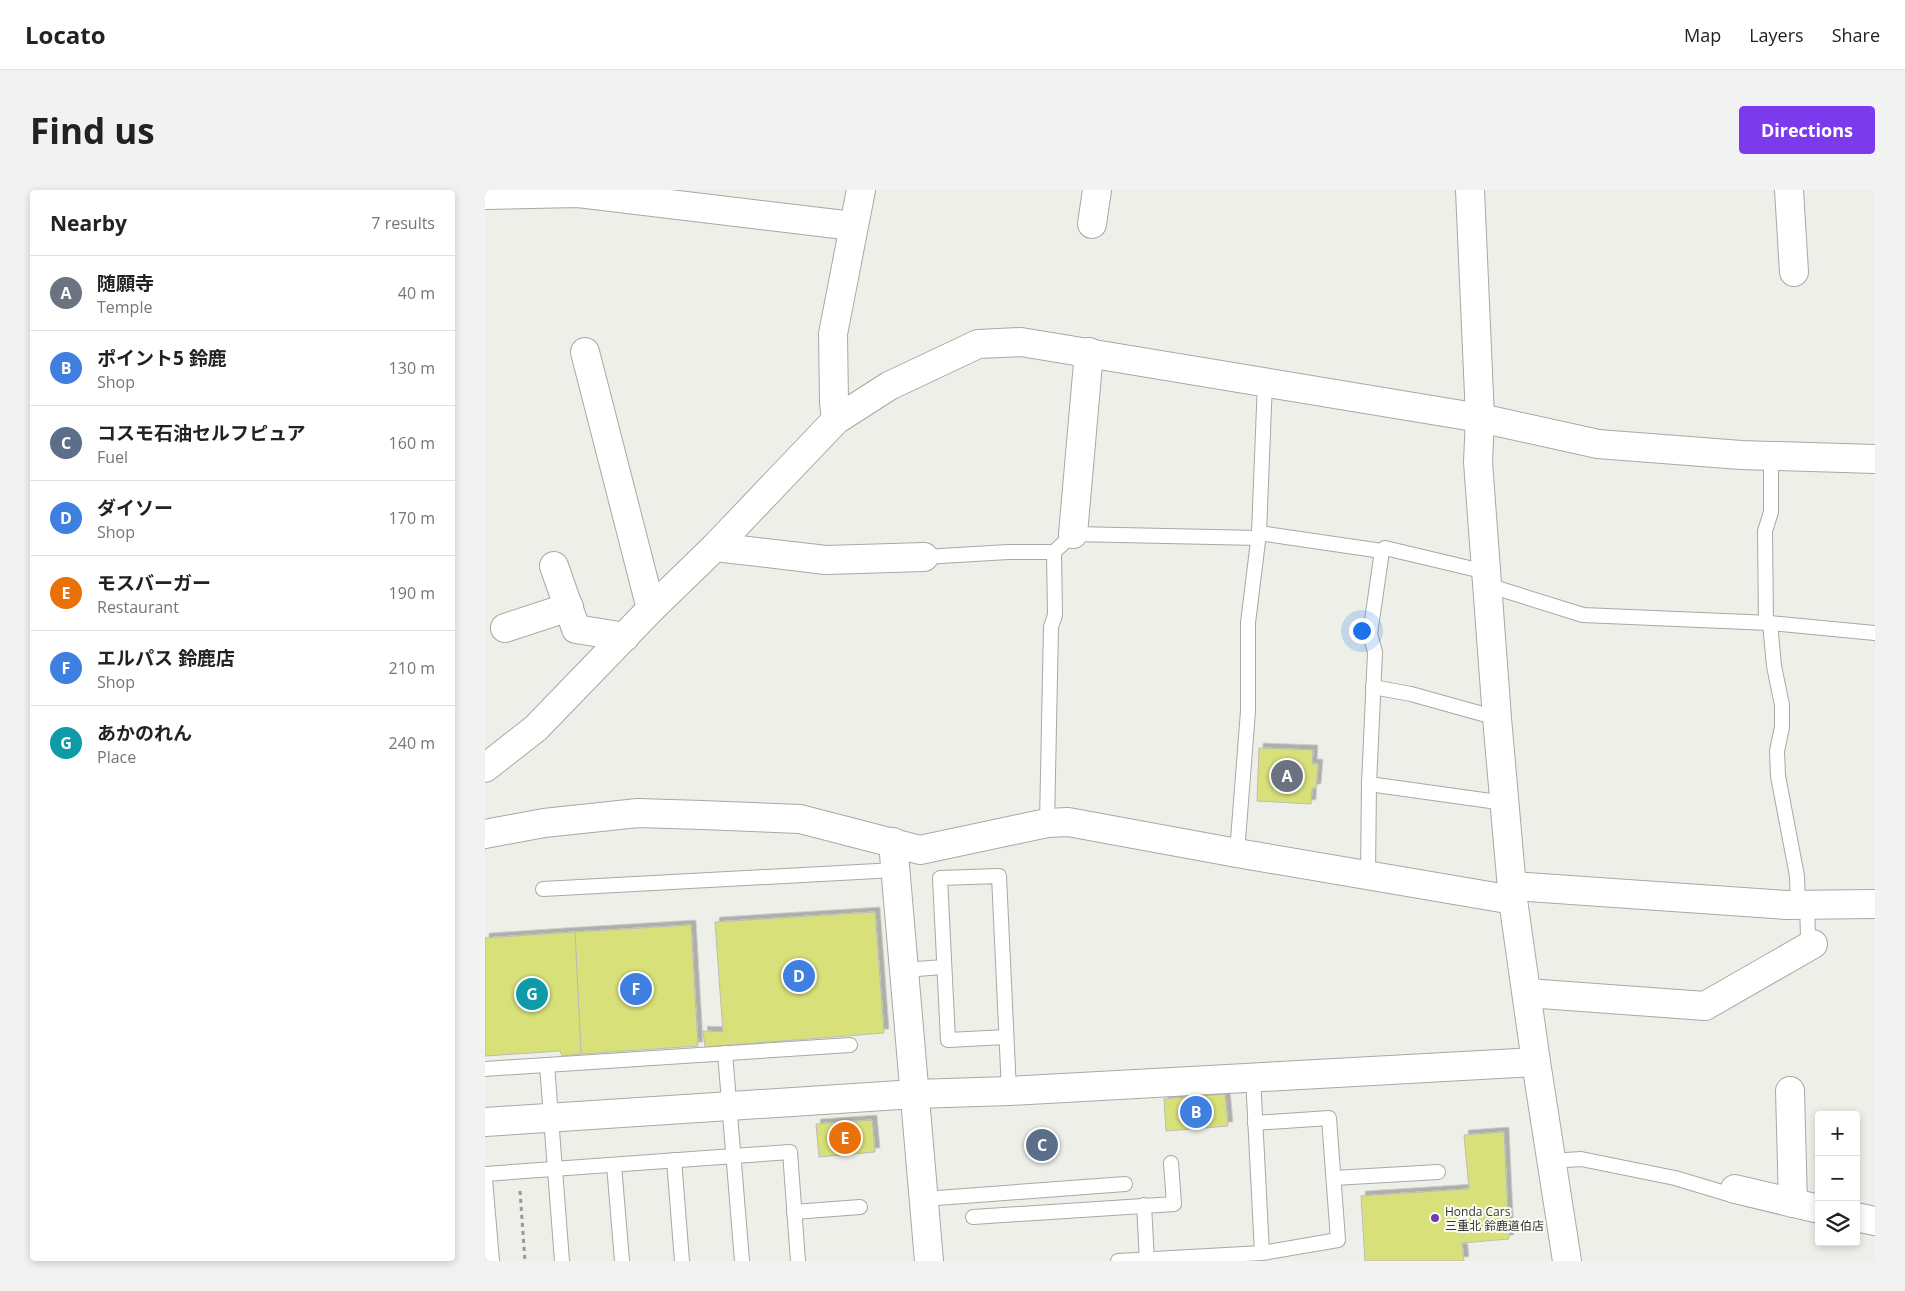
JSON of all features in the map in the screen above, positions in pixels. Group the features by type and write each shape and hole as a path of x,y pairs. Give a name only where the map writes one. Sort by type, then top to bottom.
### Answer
{"street":[{"path":"836,420 833,402 833,334 861,190"},
{"path":"1092,224 1097,190"},
{"path":"1469,190 1480,418 1479,462 1497,718 1512,893 1567,1261"},
{"path":"1789,190 1794,272"},
{"path":"485,195 578,191 756,202 853,226"},
{"path":"485,768 536,728 651,609 715,547 836,420 889,386 978,344 1021,342 1089,352 1480,418 1598,444 1771,456 1875,459"},
{"path":"585,352 651,609"},
{"path":"1064,543 1089,352"},
{"path":"715,547 826,560 924,557"},
{"path":"554,566 576,629 625,637"},
{"path":"505,628 569,607"},
{"path":"485,834 544,823 638,813 800,819 920,850 1047,822 1068,822 1237,854 1368,875 1512,893 1803,904 1875,904"},
{"path":"893,842 929,1261"},
{"path":"1527,993 1705,1006 1813,944"},
{"path":"485,1122 915,1094 1014,1095 1253,1077 1536,1062"},
{"path":"1735,1189 1806,1206 1790,1091"},
{"path":"1860,1218 1875,1221"}],"lane":[{"path":"1237,854 1249,711 1249,623 1259,536 1265,382"},
{"path":"1771,456 1771,512 1765,531 1768,623 1782,705 1782,727 1777,751 1778,776 1808,937 1813,944"},
{"path":"924,557 1008,552 1064,543 1259,536 1383,551 1385,548 1487,578 1583,615 1768,623 1875,633"},
{"path":"1047,822 1051,627 1055,615 1064,543"},
{"path":"1368,875 1369,784 1375,652 1370,634 1383,551"},
{"path":"1373,688 1411,694 1497,718"},
{"path":"1369,784 1505,803"},
{"path":"543,889 895,870"},
{"path":"1006,1037 948,1040 940,878 999,876 1006,1037 1014,1095"},
{"path":"903,970 944,966"},
{"path":"485,1069 850,1045"},
{"path":"725,1053 742,1261"},
{"path":"547,1065 562,1261"},
{"path":"1253,1077 1262,1253"},
{"path":"1118,1261 1223,1258 1338,1240 1329,1118 1255,1123"},
{"path":"485,1174 790,1152 798,1261"},
{"path":"1551,1161 1581,1159 1675,1178 1735,1196 1735,1189"},
{"path":"674,1160 682,1261"},
{"path":"973,1217 1174,1204 1171,1163"},
{"path":"614,1165 622,1261"},
{"path":"1334,1178 1438,1172"},
{"path":"485,1179 491,1261"},
{"path":"924,1199 1125,1184"},
{"path":"1144,1205 1147,1260"},
{"path":"795,1212 860,1207"}],"building":[{"path":"1259,748 1313,750 1312,764 1318,764 1316,788 1312,788 1311,804 1257,801"},
{"path":"875,912 884,1033 705,1047 703,1031 723,1032 715,922"},
{"path":"691,925 698,1046 581,1054 575,932"},
{"path":"575,932 581,1054 562,1056 560,1051 485,1056 485,938"},
{"path":"1225,1094 1228,1126 1166,1131 1164,1099"},
{"path":"872,1120 875,1152 819,1157 816,1124"},
{"name":"Honda Cars 三重北 鈴鹿道伯店","path":"1504,1132 1509,1239 1462,1243 1464,1261 1365,1261 1361,1196 1469,1189 1464,1135"}],"place":[{"name":"随願寺","path":"1287,776"},
{"name":"ダイソー","path":"799,976"},
{"name":"エルパス 鈴鹿店","path":"636,989"},
{"name":"あかのれん","path":"532,994"},
{"name":"ポイント5 鈴鹿","path":"1196,1112"},
{"name":"モスバーガー","path":"845,1138"},
{"name":"コスモ石油セルフピュア","path":"1042,1145"},
{"name":"Honda Cars 三重北 鈴鹿道伯店","path":"1435,1218"}]}
